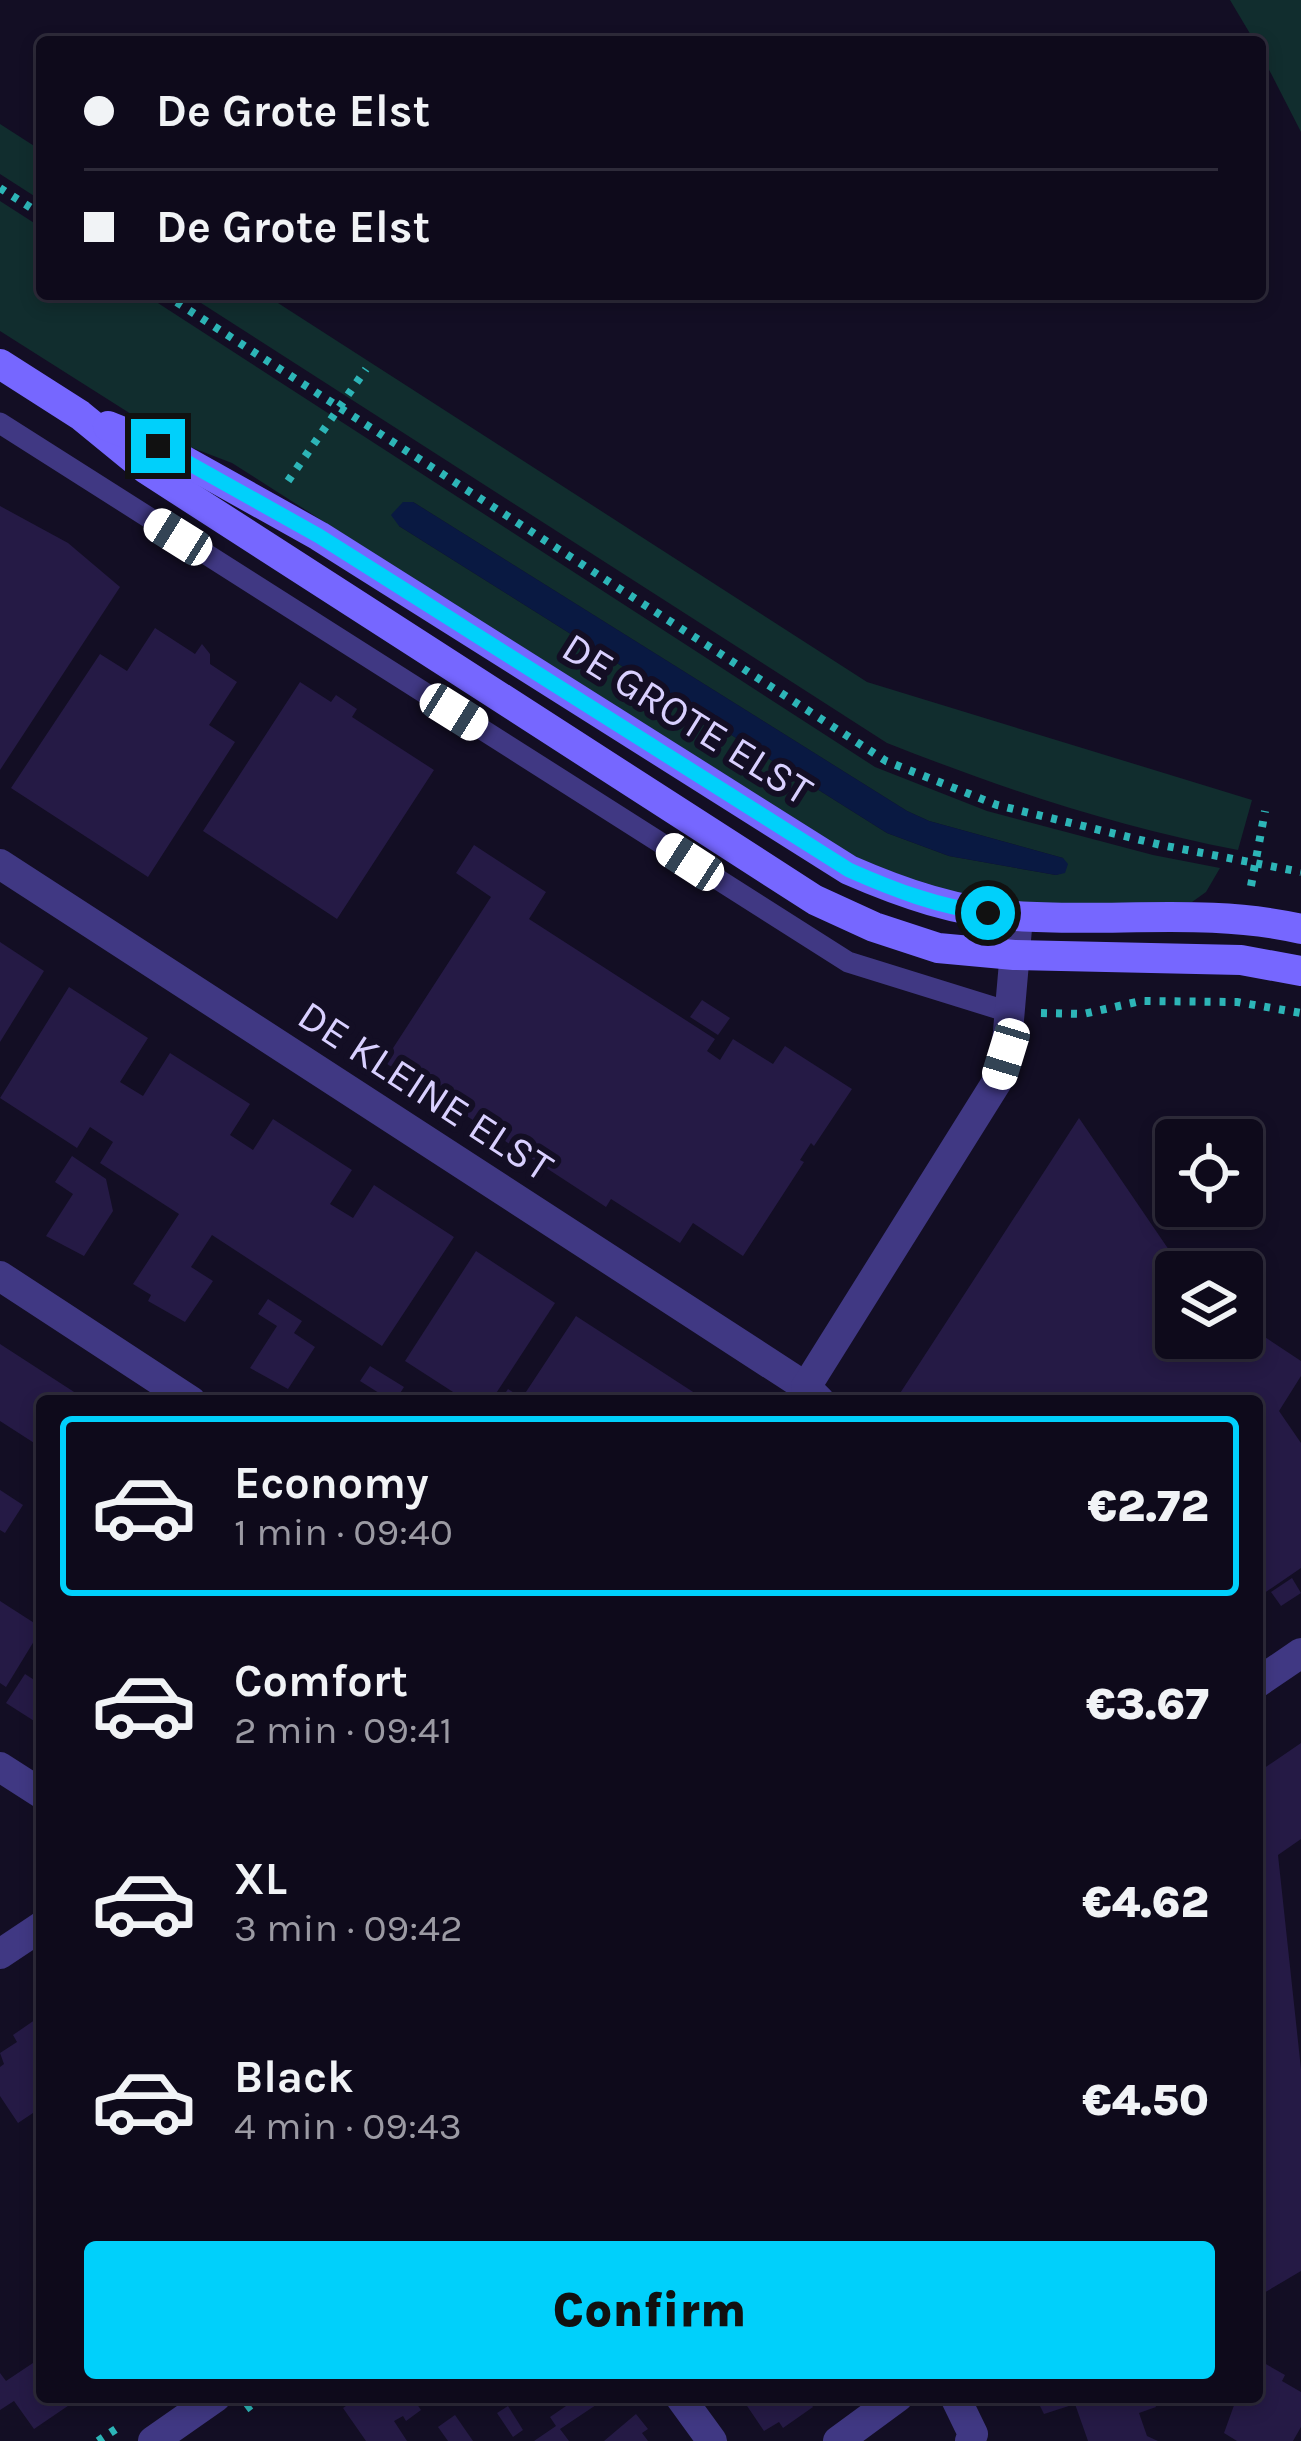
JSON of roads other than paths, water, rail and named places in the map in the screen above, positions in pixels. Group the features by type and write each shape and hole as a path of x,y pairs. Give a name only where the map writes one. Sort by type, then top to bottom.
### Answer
{"main road":[{"name":"DE GROTE ELST","path":"0,364 80,416 146,470 815,900 874,927 938,948 1014,955 1241,960 1301,971"},
{"name":"DE GROTE ELST","path":"80,416 158,446 319,536 849,870 899,892 938,904 1018,916 1196,918 1301,929"}],"street":[{"name":"DE KLEINE ELST","path":"0,864 813,1394 998,1080 1006,1054 1018,916"},
{"path":"0,1276 182,1395"},
{"path":"1263,1679 1301,1653"},
{"path":"0,1767 36,1790"},
{"path":"0,1954 36,1930"},
{"path":"153,2441 207,2403"},
{"path":"684,2403 712,2441"},
{"path":"838,2441 890,2403"},
{"path":"958,2403 978,2439"}],"lane":[{"path":"0,423 848,962 1009,1012"}],"water":[{"path":"403,502 413,502 907,811 1063,858 1068,864 1065,873 949,856 887,833 399,526 391,515"}]}
